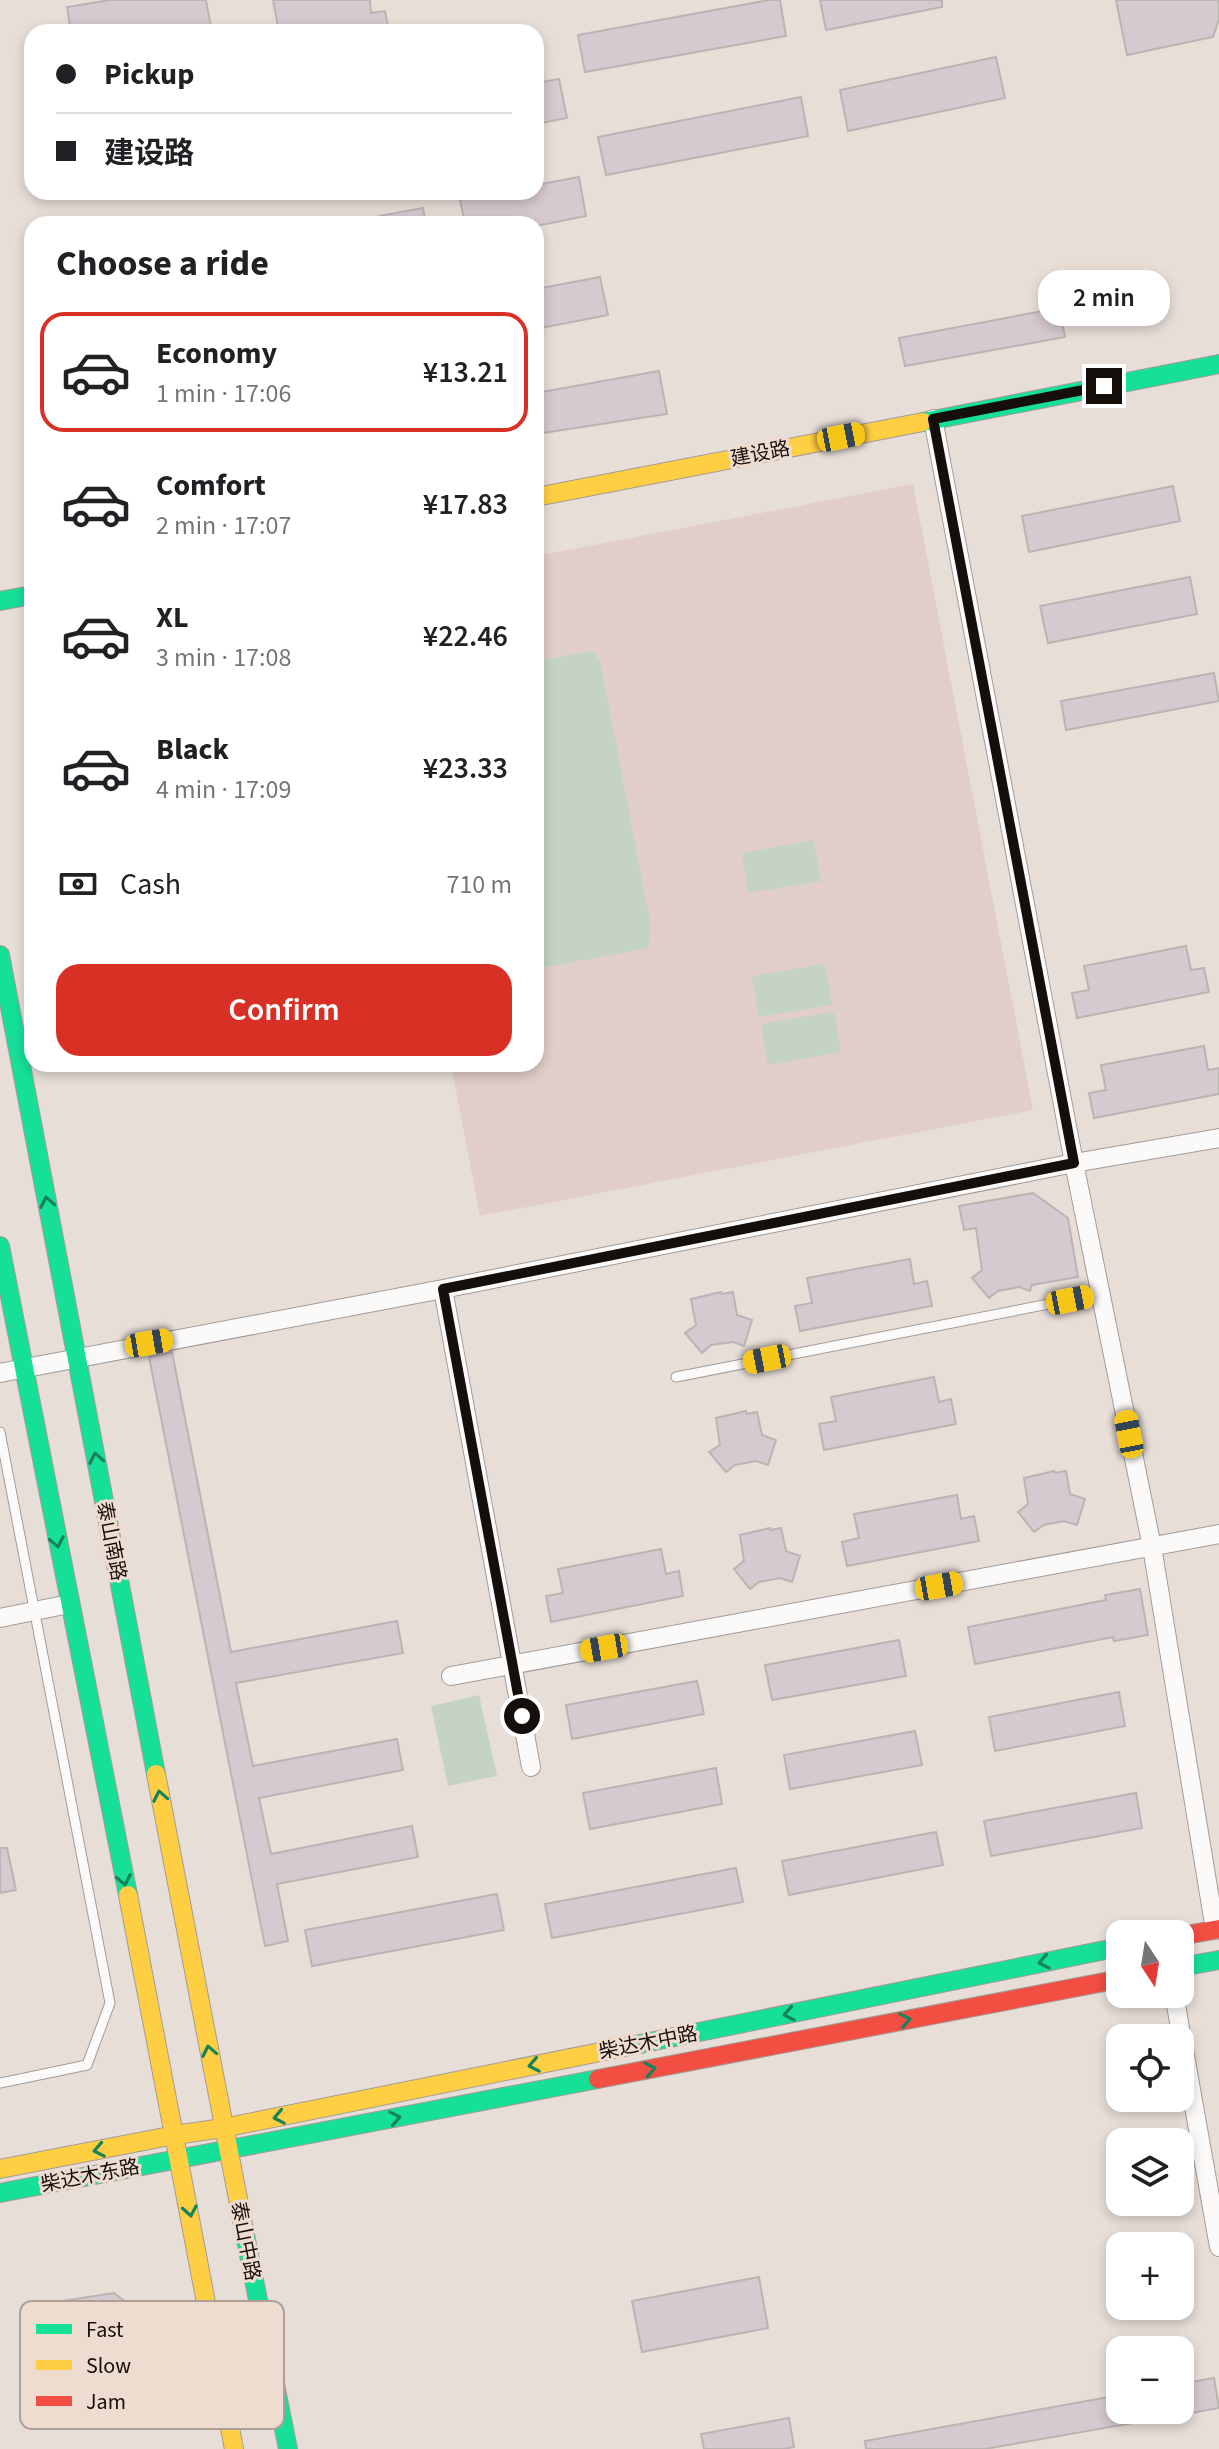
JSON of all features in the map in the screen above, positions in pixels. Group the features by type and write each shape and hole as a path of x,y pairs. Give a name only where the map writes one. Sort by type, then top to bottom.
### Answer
{"street":[{"name":"建设路","path":"544,495 1219,364"},
{"path":"933,419 1074,1163 1152,1547 1217,1929 1194,1933"},
{"path":"0,601 24,596"},
{"name":"泰山南路","path":"0,955 223,2128"},
{"path":"0,1373 443,1289 1074,1163 1219,1138"},
{"path":"0,1246 2,1271 24,1369 207,2301"},
{"path":"443,1289 531,1767"},
{"path":"451,1676 1219,1534"},
{"path":"0,1618 69,1604"},
{"name":"柴达木中路","path":"175,2135 223,2128 1106,1950"},
{"path":"1194,1964 1219,1960"},
{"name":"柴达木中路","path":"180,2158 1106,1982"},
{"path":"1176,2008 1219,2247"},
{"name":"泰山中路","path":"223,2128 258,2301"},
{"name":"柴达木东路","path":"0,2169 175,2135"},
{"name":"柴达木东路","path":"0,2193 180,2158"},
{"path":"230,2429 234,2449"},
{"name":"泰山中路","path":"284,2429 288,2449"}],"lane":[{"path":"676,1377 1100,1294"},
{"path":"0,1432 110,2003 87,2065 0,2083"}],"shaded area":[{"path":"913,484 1033,1110 480,1216 453,1072 544,1072 544,554"}],"green space":[{"path":"593,651 601,665 650,922 649,948 544,968 544,660"},
{"path":"814,840 821,881 748,893 742,853"},
{"path":"825,964 832,1005 759,1017 752,976"},
{"path":"834,1012 841,1052 768,1065 761,1024"},
{"path":"479,1695 497,1776 448,1786 431,1706"}],"building":[{"path":"110,0 206,0 210,24 70,24 67,7"},
{"path":"273,0 370,0 371,13 385,11 387,24 278,24"},
{"path":"780,0 786,36 585,72 578,35"},
{"path":"820,0 942,0 942,7 826,30"},
{"path":"1116,0 1219,0 1219,19 1213,37 1127,55"},
{"path":"996,57 1005,98 848,131 840,90"},
{"path":"559,79 567,118 544,122 544,82"},
{"path":"801,97 808,136 606,175 598,137"},
{"path":"579,177 586,216 544,224 544,216 463,216 460,200 544,200 544,184"},
{"path":"423,208 424,216 379,216"},
{"path":"600,277 608,315 544,327 544,288"},
{"path":"1059,308 1065,337 905,366 899,338"},
{"path":"659,371 667,414 544,433 544,392"},
{"path":"1173,486 1180,521 1029,552 1022,516"},
{"path":"1190,577 1197,614 1048,643 1040,606"},
{"path":"1214,673 1219,701 1066,730 1061,701"},
{"path":"1186,946 1191,970 1204,968 1209,992 1077,1018 1072,993 1089,990 1084,966"},
{"path":"1204,1046 1208,1070 1219,1068 1219,1094 1094,1118 1089,1093 1106,1090 1101,1065"},
{"path":"1033,1193 1068,1218 1078,1277 1032,1285 1030,1291 1019,1287 998,1291 989,1298 972,1278 982,1270 976,1228 964,1230 959,1206"},
{"path":"910,1259 914,1284 927,1281 932,1306 800,1331 795,1306 812,1303 807,1278"},
{"path":"733,1292 737,1315 752,1320 744,1346 733,1342 711,1345 702,1353 685,1333 696,1325 691,1299"},
{"path":"172,1352 231,1652 397,1621 403,1653 236,1683 253,1766 397,1739 403,1770 259,1798 271,1854 412,1826 418,1857 277,1884 288,1941 265,1946 149,1357"},
{"path":"934,1377 939,1402 951,1399 956,1424 824,1450 819,1424 836,1421 831,1397"},
{"path":"746,1411 747,1414 757,1412 762,1435 776,1440 768,1465 756,1461 735,1465 726,1472 709,1452 720,1445 716,1418"},
{"path":"1066,1471 1070,1494 1085,1499 1077,1525 1064,1521 1044,1525 1034,1532 1018,1512 1028,1504 1024,1478"},
{"path":"957,1495 961,1519 974,1516 979,1541 847,1566 842,1542 859,1538 854,1514"},
{"path":"781,1528 786,1551 800,1556 792,1582 780,1578 759,1582 750,1589 734,1569 744,1561 740,1535"},
{"path":"661,1549 666,1574 679,1571 683,1596 551,1622 546,1596 563,1593 558,1569"},
{"path":"1140,1589 1148,1635 1114,1641 1113,1637 975,1664 968,1627 1106,1600 1105,1595"},
{"path":"899,1640 906,1676 772,1700 765,1665"},
{"path":"697,1681 704,1714 572,1739 566,1705"},
{"path":"1119,1692 1125,1726 995,1751 989,1717"},
{"path":"915,1731 922,1765 790,1789 784,1755"},
{"path":"716,1768 722,1804 590,1829 583,1793"},
{"path":"1136,1793 1142,1828 991,1856 984,1821"},
{"path":"936,1832 943,1865 789,1895 782,1861"},
{"path":"0,1848 7,1848 16,1890 0,1893"},
{"path":"736,1868 743,1902 552,1938 545,1904"},
{"path":"497,1894 504,1930 312,1966 305,1930"},
{"path":"759,2277 768,2328 642,2352 632,2301"},
{"path":"114,2293 125,2301 62,2301"},
{"path":"1214,2378 1219,2408 1194,2412 1194,2382"},
{"path":"1106,2398 1106,2424 1128,2424 985,2449 866,2449 865,2441"},
{"path":"789,2418 794,2447 704,2449 701,2434"}],"traffic: fast":[{"path":"923,422 1219,364"},
{"path":"0,601 24,596"},
{"path":"0,955 156,1774"},
{"path":"0,1246 128,1895"},
{"path":"625,2047 1106,1950"},
{"path":"1194,1964 1219,1960"},
{"path":"0,2193 598,2079"},
{"path":"245,2235 258,2301"},
{"path":"284,2429 288,2449"}],"traffic: slow":[{"path":"544,495 923,422"},
{"path":"156,1774 245,2235"},
{"path":"128,1895 206,2301"},
{"path":"0,2169 223,2128 625,2047"},
{"path":"230,2429 234,2449"}],"traffic: jam":[{"path":"1194,1933 1219,1929"},
{"path":"598,2079 1106,1982"}],"route":[{"path":"522,1716 443,1289 1074,1163 933,419 1104,386"}]}
